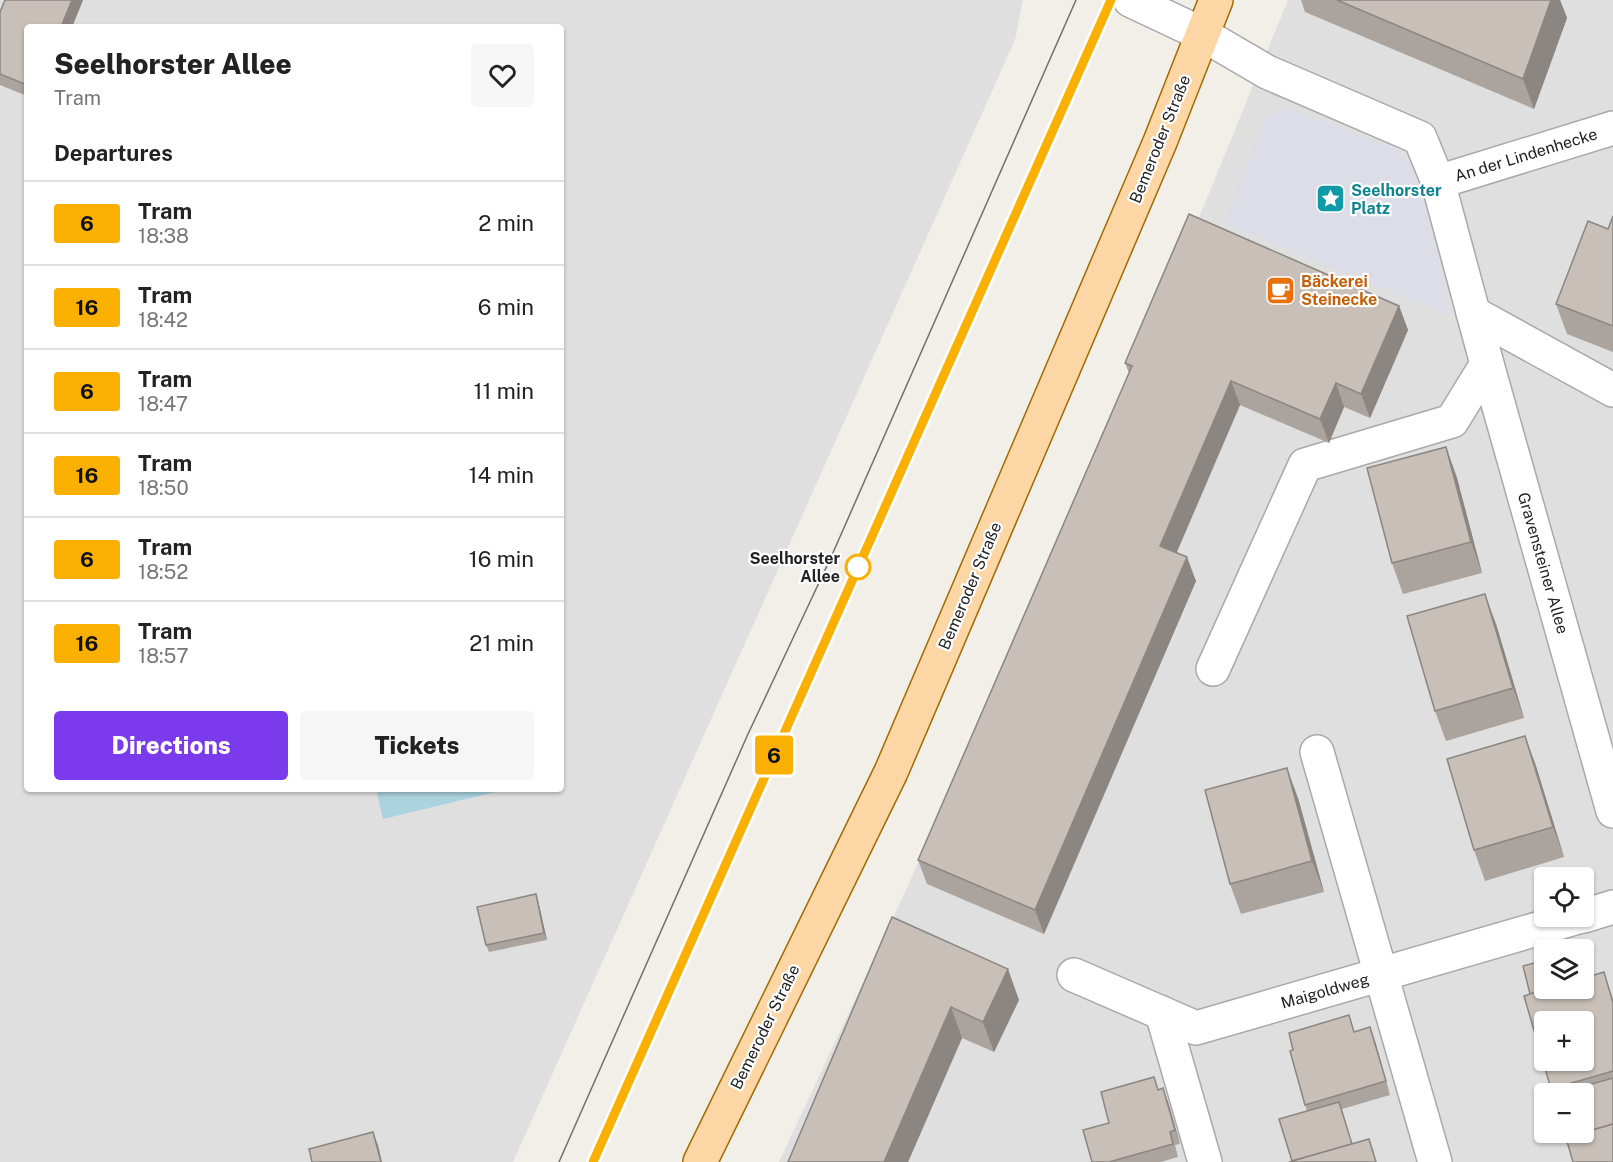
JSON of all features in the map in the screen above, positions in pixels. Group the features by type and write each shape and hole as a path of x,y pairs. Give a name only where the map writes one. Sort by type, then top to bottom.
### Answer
{"main road":[{"name":"Bemeroder Straße","path":"700,1162 891,772 1160,142 1216,0"}],"street":[{"path":"1130,0 1202,34 1267,72 1420,138 1438,182"},
{"name":"An der Lindenhecke","path":"1438,182 1613,128"},
{"name":"Gravensteiner Allee","path":"1438,182 1613,812"},
{"path":"1473,313 1613,390"},
{"path":"1213,669 1305,465 1452,421 1487,364"},
{"path":"1317,752 1435,1162"},
{"name":"Maigoldweg","path":"1594,913 1613,907"},
{"name":"Maigoldweg","path":"1074,975 1196,1028 1545,927"},
{"path":"1162,1013 1205,1162"}],"shaded area":[{"path":"0,0 1023,0 1015,40 513,1162 0,1162"},
{"path":"1288,0 1613,0 1613,1162 779,1162 907,888 1196,225"},
{"name":"Seelhorster Platz","path":"1282,106 1395,148 1422,175 1450,316 1225,223 1265,119"}],"water":[{"path":"377,792 496,792 383,819"}],"building":[{"path":"5,0 72,0 62,24 24,24 24,84 0,74 0,12"},
{"path":"1337,0 1551,0 1523,79"},
{"path":"1189,214 1399,306 1361,394 1336,383 1320,419 1231,381 1160,546 1187,557 1035,910 918,860 1132,366 1125,363"},
{"path":"1613,216 1613,326 1556,304 1588,221 1608,229"},
{"path":"1446,447 1471,542 1392,563 1367,468"},
{"path":"1485,594 1513,688 1435,711 1407,616"},
{"path":"1525,736 1553,827 1474,850 1447,759"},
{"path":"1287,768 1312,861 1230,884 1205,790"},
{"path":"536,894 544,933 486,945 477,907"},
{"path":"892,917 1008,969 983,1022 951,1007 884,1162 788,1162"},
{"path":"1534,963 1534,993 1530,994 1523,966"},
{"path":"1604,972 1613,1003 1613,1071 1572,1083 1549,1083 1546,1071 1594,1071 1594,1011 1534,1011 1534,1030 1524,996 1534,993 1534,999 1594,999 1594,975"},
{"path":"1349,1015 1354,1032 1370,1027 1386,1081 1305,1105 1290,1051 1293,1050 1289,1033"},
{"path":"1154,1077 1158,1090 1163,1088 1175,1130 1170,1132 1173,1144 1109,1162 1092,1162 1083,1130 1109,1123 1101,1092"},
{"path":"1613,1078 1613,1124 1594,1130 1594,1083"},
{"path":"1339,1102 1352,1144 1292,1161 1279,1119"},
{"path":"1613,1124 1613,1162 1573,1162 1567,1143 1594,1143 1594,1130"},
{"path":"373,1132 381,1162 312,1162 309,1149"},
{"path":"1369,1139 1376,1162 1289,1162"}],"tram line":[{"path":"559,1162 748,734 832,555 1076,0"},
{"path":"593,1162 1111,0"},
{"name":"6","path":"593,1162 1111,0"}],"place":[{"name":"Seelhorster Platz","path":"1330,199"},
{"name":"Bäckerei Steinecke","path":"1280,290"},
{"name":"Seelhorster Allee","path":"858,567"}]}
